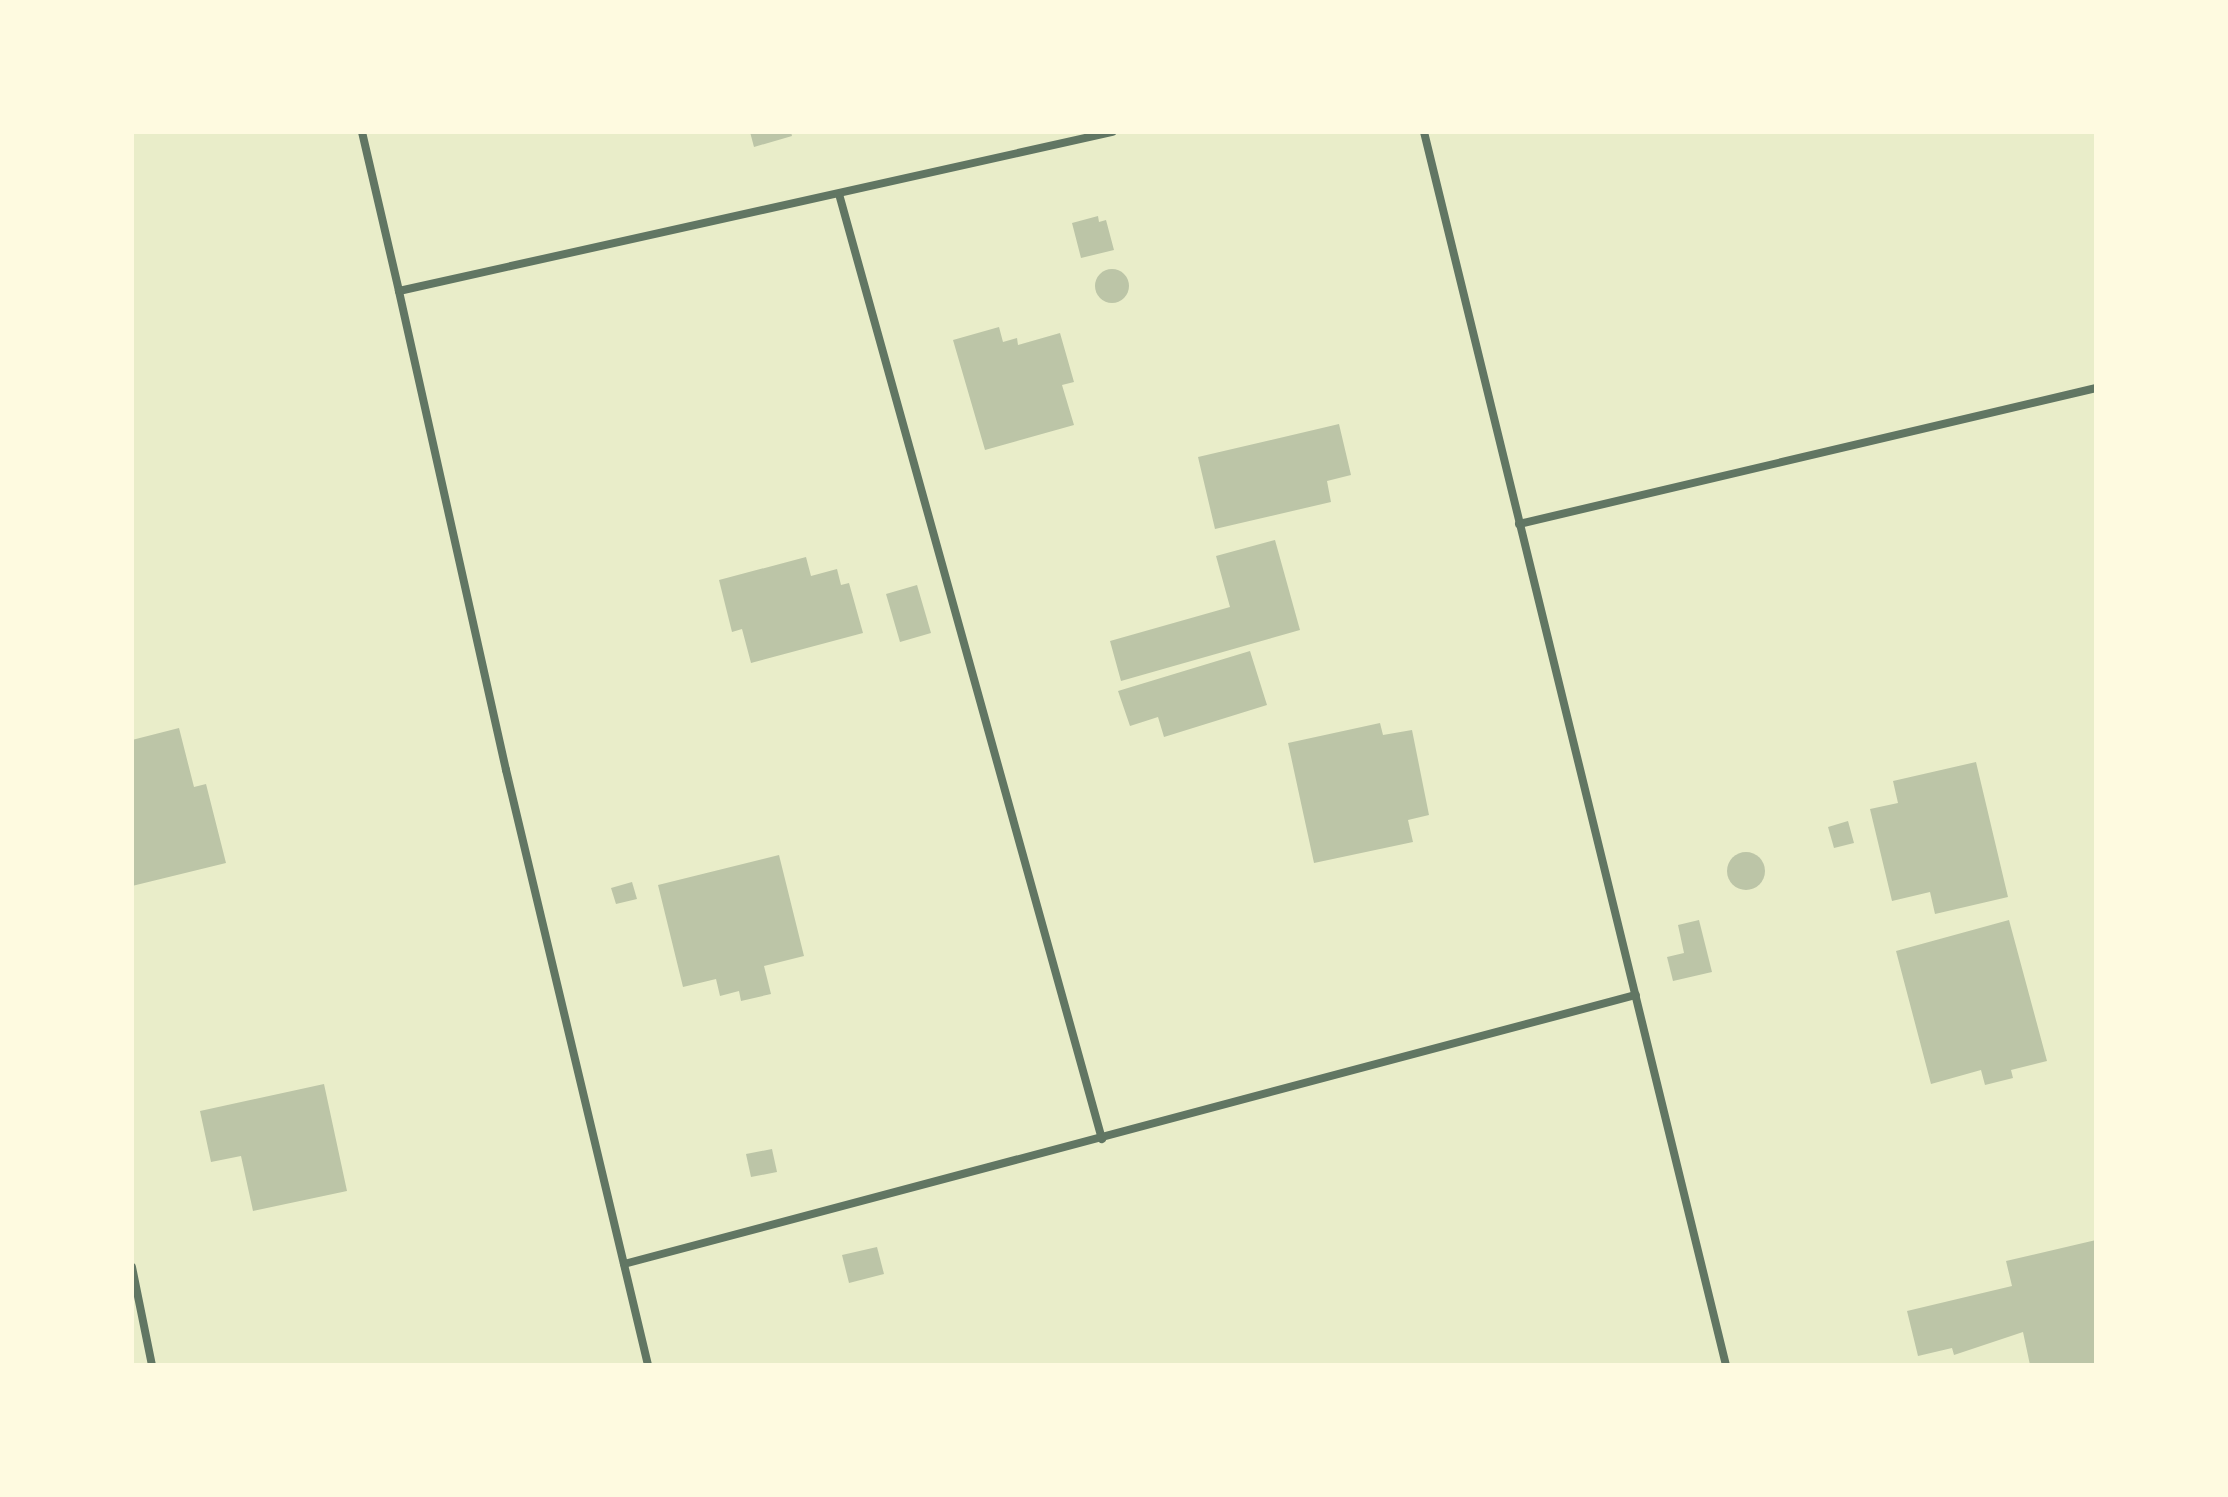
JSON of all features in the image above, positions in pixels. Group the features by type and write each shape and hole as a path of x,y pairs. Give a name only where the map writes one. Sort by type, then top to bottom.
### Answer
{"street":[{"path":"362,132 506,770 648,1365"},
{"path":"399,291 1112,132"},
{"path":"1424,132 1726,1365"},
{"path":"839,194 1102,1139"},
{"path":"1519,524 2096,388"},
{"path":"624,1264 1636,995"},
{"path":"132,1267 152,1365"}],"building":[{"path":"750,132 791,132 792,136 754,147"},
{"path":"1098,216 1099,222 1106,220 1114,250 1081,258 1072,223"},
{"path":"1112,269 1124,274 1129,286 1124,298 1112,303 1100,298 1095,286 1100,274"},
{"path":"999,327 1003,342 1017,338 1018,345 1060,333 1074,382 1062,385 1074,425 985,450 953,340"},
{"path":"1339,424 1351,475 1327,481 1331,502 1215,529 1198,457"},
{"path":"1275,540 1300,630 1121,681 1110,641 1230,607 1216,556"},
{"path":"806,557 811,576 837,569 841,585 849,583 863,633 751,663 742,629 732,632 719,580"},
{"path":"917,585 931,633 900,642 886,594"},
{"path":"1250,651 1267,705 1164,737 1158,717 1130,726 1118,691"},
{"path":"1380,723 1383,735 1412,730 1429,815 1408,820 1413,842 1314,863 1288,743"},
{"path":"179,728 194,787 206,784 226,863 132,886 132,740"},
{"path":"1976,762 2008,897 1935,914 1930,892 1892,901 1870,809 1898,803 1893,781"},
{"path":"1848,821 1854,843 1834,848 1828,827"},
{"path":"1746,852 1759,858 1765,871 1759,884 1746,890 1733,884 1727,871 1733,858"},
{"path":"779,855 804,956 764,966 771,994 741,1001 739,991 720,996 716,979 683,987 658,885"},
{"path":"632,882 637,899 616,904 611,888"},
{"path":"1699,920 1712,972 1673,981 1667,957 1684,953 1678,925"},
{"path":"2009,920 2047,1061 2011,1070 2013,1078 1985,1085 1981,1070 1931,1084 1896,951"},
{"path":"324,1084 347,1191 253,1211 241,1156 211,1162 200,1111"},
{"path":"772,1149 777,1172 751,1177 746,1154"},
{"path":"2096,1240 2096,1365 2030,1365 2023,1332 1954,1355 1952,1348 1918,1356 1907,1311 2012,1286 2006,1261"},
{"path":"877,1247 884,1274 849,1283 842,1255"}]}
